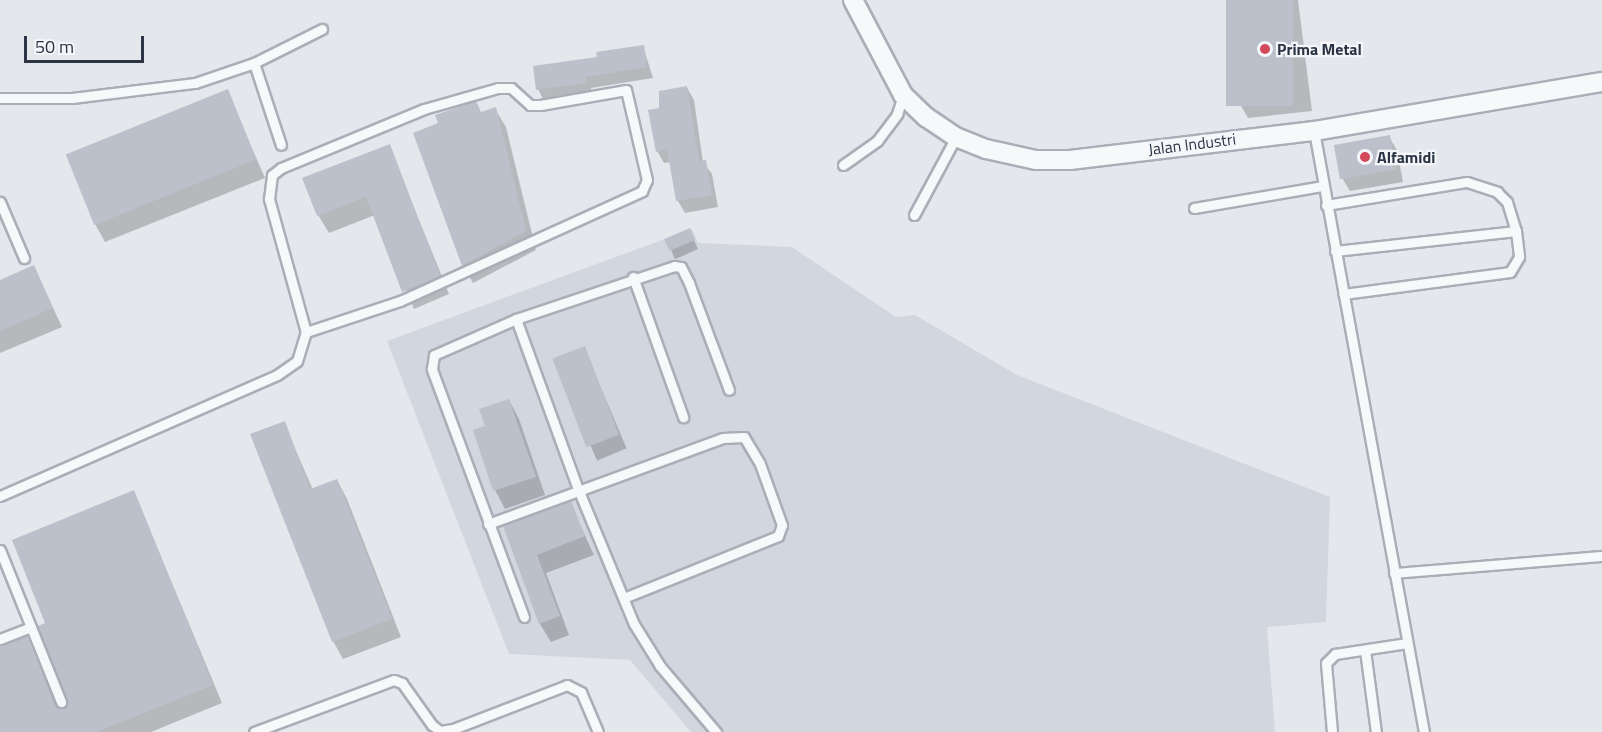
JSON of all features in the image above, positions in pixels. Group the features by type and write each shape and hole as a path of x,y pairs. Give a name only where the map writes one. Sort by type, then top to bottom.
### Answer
{"street":[{"name":"Jalan Industri","path":"853,0 903,94 926,117 956,137 1022,158 1055,160 1314,131 1602,82"}],"lane":[{"path":"0,98 72,98 195,83 254,63 322,28"},
{"path":"254,63 281,145"},
{"path":"0,496 277,375 297,361 306,332 269,199 272,175 424,110 498,88 511,88 530,105 626,90 647,180 642,191 400,301 306,332"},
{"path":"843,165 877,141 897,114 903,94"},
{"path":"1314,131 1424,732"},
{"path":"914,215 956,137"},
{"path":"1326,205 1467,182 1486,185 1507,202 1516,231 1519,257 1510,272 1343,294"},
{"path":"1194,208 1323,186"},
{"path":"0,202 24,258"},
{"path":"1335,251 1516,231"},
{"path":"524,617 488,524 431,359 446,348 516,319 633,277 681,267 729,390"},
{"path":"633,277 683,417"},
{"path":"516,319 578,489 646,646 716,732"},
{"path":"488,524 578,489 736,435 744,437 760,464 782,525 778,536 626,597"},
{"path":"0,550 61,702"},
{"path":"1394,573 1602,556"},
{"path":"0,639 31,627"},
{"path":"1332,732 1326,663 1335,654 1407,643"},
{"path":"1365,650 1376,732"},
{"path":"254,732 394,680 409,690 432,725 440,731 453,729 567,685 581,692 598,732"}],"shaded area":[{"path":"692,229 698,243 792,247 896,317 915,315 1017,375 1330,497 1326,622 1267,627 1275,732 691,732 630,660 509,654 387,341"}],"building":[{"name":"Prima Metal","path":"1226,0 1293,0 1293,106 1226,106"},
{"path":"644,45 647,67 586,77 587,83 536,90 533,66 597,57 596,52"},
{"path":"687,86 699,161 706,160 712,195 676,201 667,149 656,152 648,110 659,108 659,91"},
{"path":"228,89 256,159 94,225 66,155"},
{"path":"476,101 481,112 496,107 526,231 462,266 413,133 438,123 435,115"},
{"name":"Alfamidi","path":"1390,135 1396,169 1340,179 1334,145"},
{"path":"390,144 440,276 402,292 366,197 317,216 302,178"},
{"path":"690,228 695,240 669,251 664,239"},
{"path":"34,265 53,308 0,331 0,280"},
{"path":"585,346 619,435 586,447 552,359"},
{"path":"509,399 536,477 493,491 473,430 485,426 479,409"},
{"path":"285,421 310,489 337,479 392,619 332,642 250,434"},
{"path":"134,490 213,685 97,732 0,732 0,646 27,636 55,705 63,708 68,702 38,626 45,623 12,540"},
{"path":"571,501 585,536 537,555 560,616 539,624 503,526"}],"place":[{"name":"Prima Metal","path":"1265,49"},
{"name":"Alfamidi","path":"1365,157"}]}
